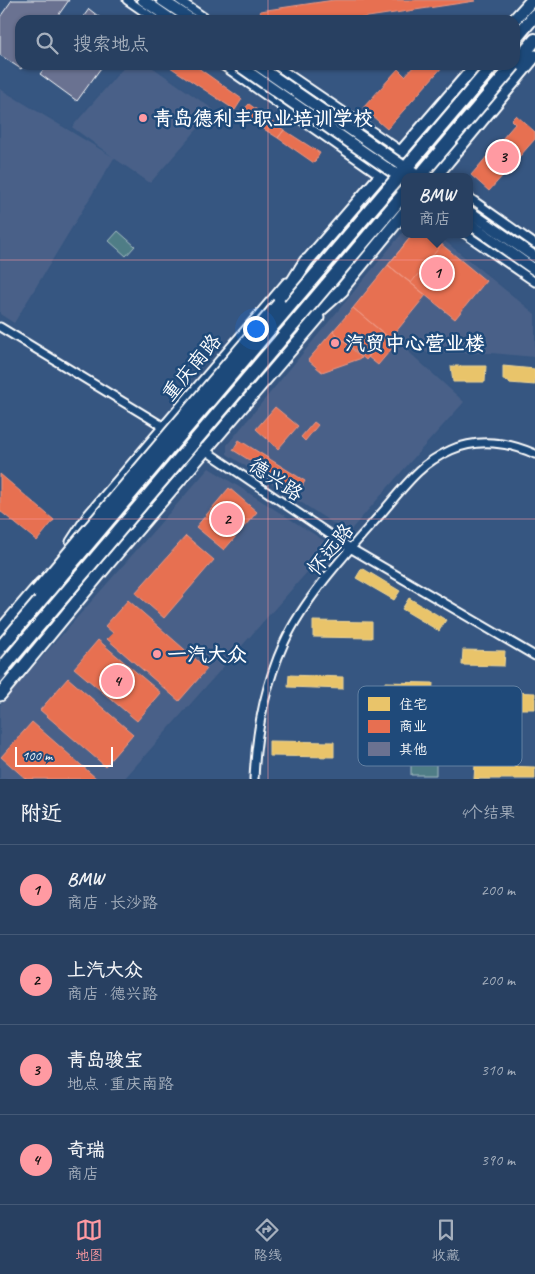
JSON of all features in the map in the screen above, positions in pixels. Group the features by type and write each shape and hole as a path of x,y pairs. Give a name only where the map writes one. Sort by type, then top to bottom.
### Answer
{"highway":[{"path":"520,33 535,15"},
{"path":"520,59 535,40"},
{"path":"402,173 489,70"},
{"path":"422,173 511,70"},
{"path":"0,648 401,174"},
{"path":"0,670 401,197"},
{"path":"0,633 279,304 306,262"},
{"path":"0,681 304,324 342,290"}],"main road":[{"path":"143,0 165,15"},
{"path":"162,0 184,15"},
{"path":"518,15 532,0"},
{"path":"439,173 535,56"},
{"path":"245,70 401,178"},
{"path":"264,70 413,173"},
{"name":"重庆南路","path":"0,633 57,564 89,516 472,70"},
{"path":"473,214 535,257"},
{"path":"0,695 106,565 342,290 401,217"},
{"path":"473,226 535,270"}],"street":[{"path":"127,0 149,15"},
{"path":"179,0 201,15"},
{"path":"229,70 401,191"},
{"path":"282,70 433,173"},
{"path":"473,200 535,244"},
{"path":"472,238 535,282"},
{"name":"德兴路","path":"0,326 164,427 190,440 350,548 535,656"},
{"name":"怀远路","path":"254,779 260,721 284,643 300,613 350,548 420,470 452,450 474,443 502,443 522,448 535,454"}],"shaded area":[{"path":"122,70 156,70 214,110 150,183 114,158 14,323 0,314 0,89 113,157 72,127"},
{"path":"401,235 401,238 441,238 535,314 535,357 492,353 430,354 402,341 400,344 464,402 348,533 227,454 227,445"},
{"path":"209,468 331,545 124,779 0,779 0,705"}],"green space":[{"path":"118,231 135,246 126,256 109,241"},
{"path":"411,766 436,766 436,775 411,775"}],"building: 住宅":[{"path":"451,366 486,366 485,382 453,382"},
{"path":"503,366 535,369 535,385 509,383 509,381 503,380"},
{"path":"362,568 400,591 394,600 356,578"},
{"path":"409,598 446,620 439,631 402,609"},
{"path":"313,621 372,622 372,638 313,637"},
{"path":"463,650 505,651 504,666 462,665"},
{"path":"289,675 343,677 343,689 288,687"},
{"path":"385,682 433,683 433,686 385,686"},
{"path":"522,692 535,693 535,709 522,709"},
{"path":"269,741 334,742 334,757 269,756"},
{"path":"475,766 535,767 535,779 474,779"}],"building: 商业":[{"path":"334,0 475,0 381,15 261,15 260,11"},
{"path":"175,70 201,70 242,99 235,110"},
{"path":"397,70 405,76 410,70 440,70 387,129 363,108"},
{"path":"249,104 284,130 278,138 240,114"},
{"path":"516,115 535,132 535,139 489,191 473,177 473,173 515,124 511,120"},
{"path":"284,130 320,153 314,163 278,138"},
{"path":"410,238 434,238 486,281 455,319 388,265"},
{"path":"410,238 434,238 442,244 411,283 388,265"},
{"path":"388,265 426,295 390,339 353,308"},
{"path":"353,308 386,335 366,360 333,331"},
{"name":"汽贸中心营业楼","path":"333,331 362,358 322,372 308,360"},
{"path":"384,337 394,346 378,365 368,357"},
{"path":"275,407 298,426 278,449 256,429"},
{"path":"314,422 318,425 305,441 301,437"},
{"path":"239,440 305,481 299,491 233,450"},
{"path":"0,474 54,520 37,541 0,511"},
{"path":"229,488 257,512 224,550 196,527"},
{"path":"186,536 214,560 164,618 135,593"},
{"name":"一汽大众","path":"128,600 207,669 179,701 107,639 113,633 105,626"},
{"path":"98,640 161,693 137,721 74,668"},
{"path":"68,678 133,734 105,766 40,710"},
{"path":"32,722 97,779 26,779 1,757"}],"building: 其他":[{"path":"12,0 69,0 58,15 15,15 15,65 0,55 0,17"},
{"path":"89,9 97,15 85,15"},
{"path":"43,70 99,70 77,101 40,74"}],"place":[{"name":"青岛德利丰职业培训学校","path":"143,118"},
{"name":"青岛骏宝","path":"503,157"},
{"name":"BMW","path":"437,273"},
{"name":"汽贸中心营业楼","path":"335,343"},
{"name":"上汽大众","path":"227,519"},
{"name":"一汽大众","path":"157,654"},
{"name":"奇瑞","path":"117,681"}]}
